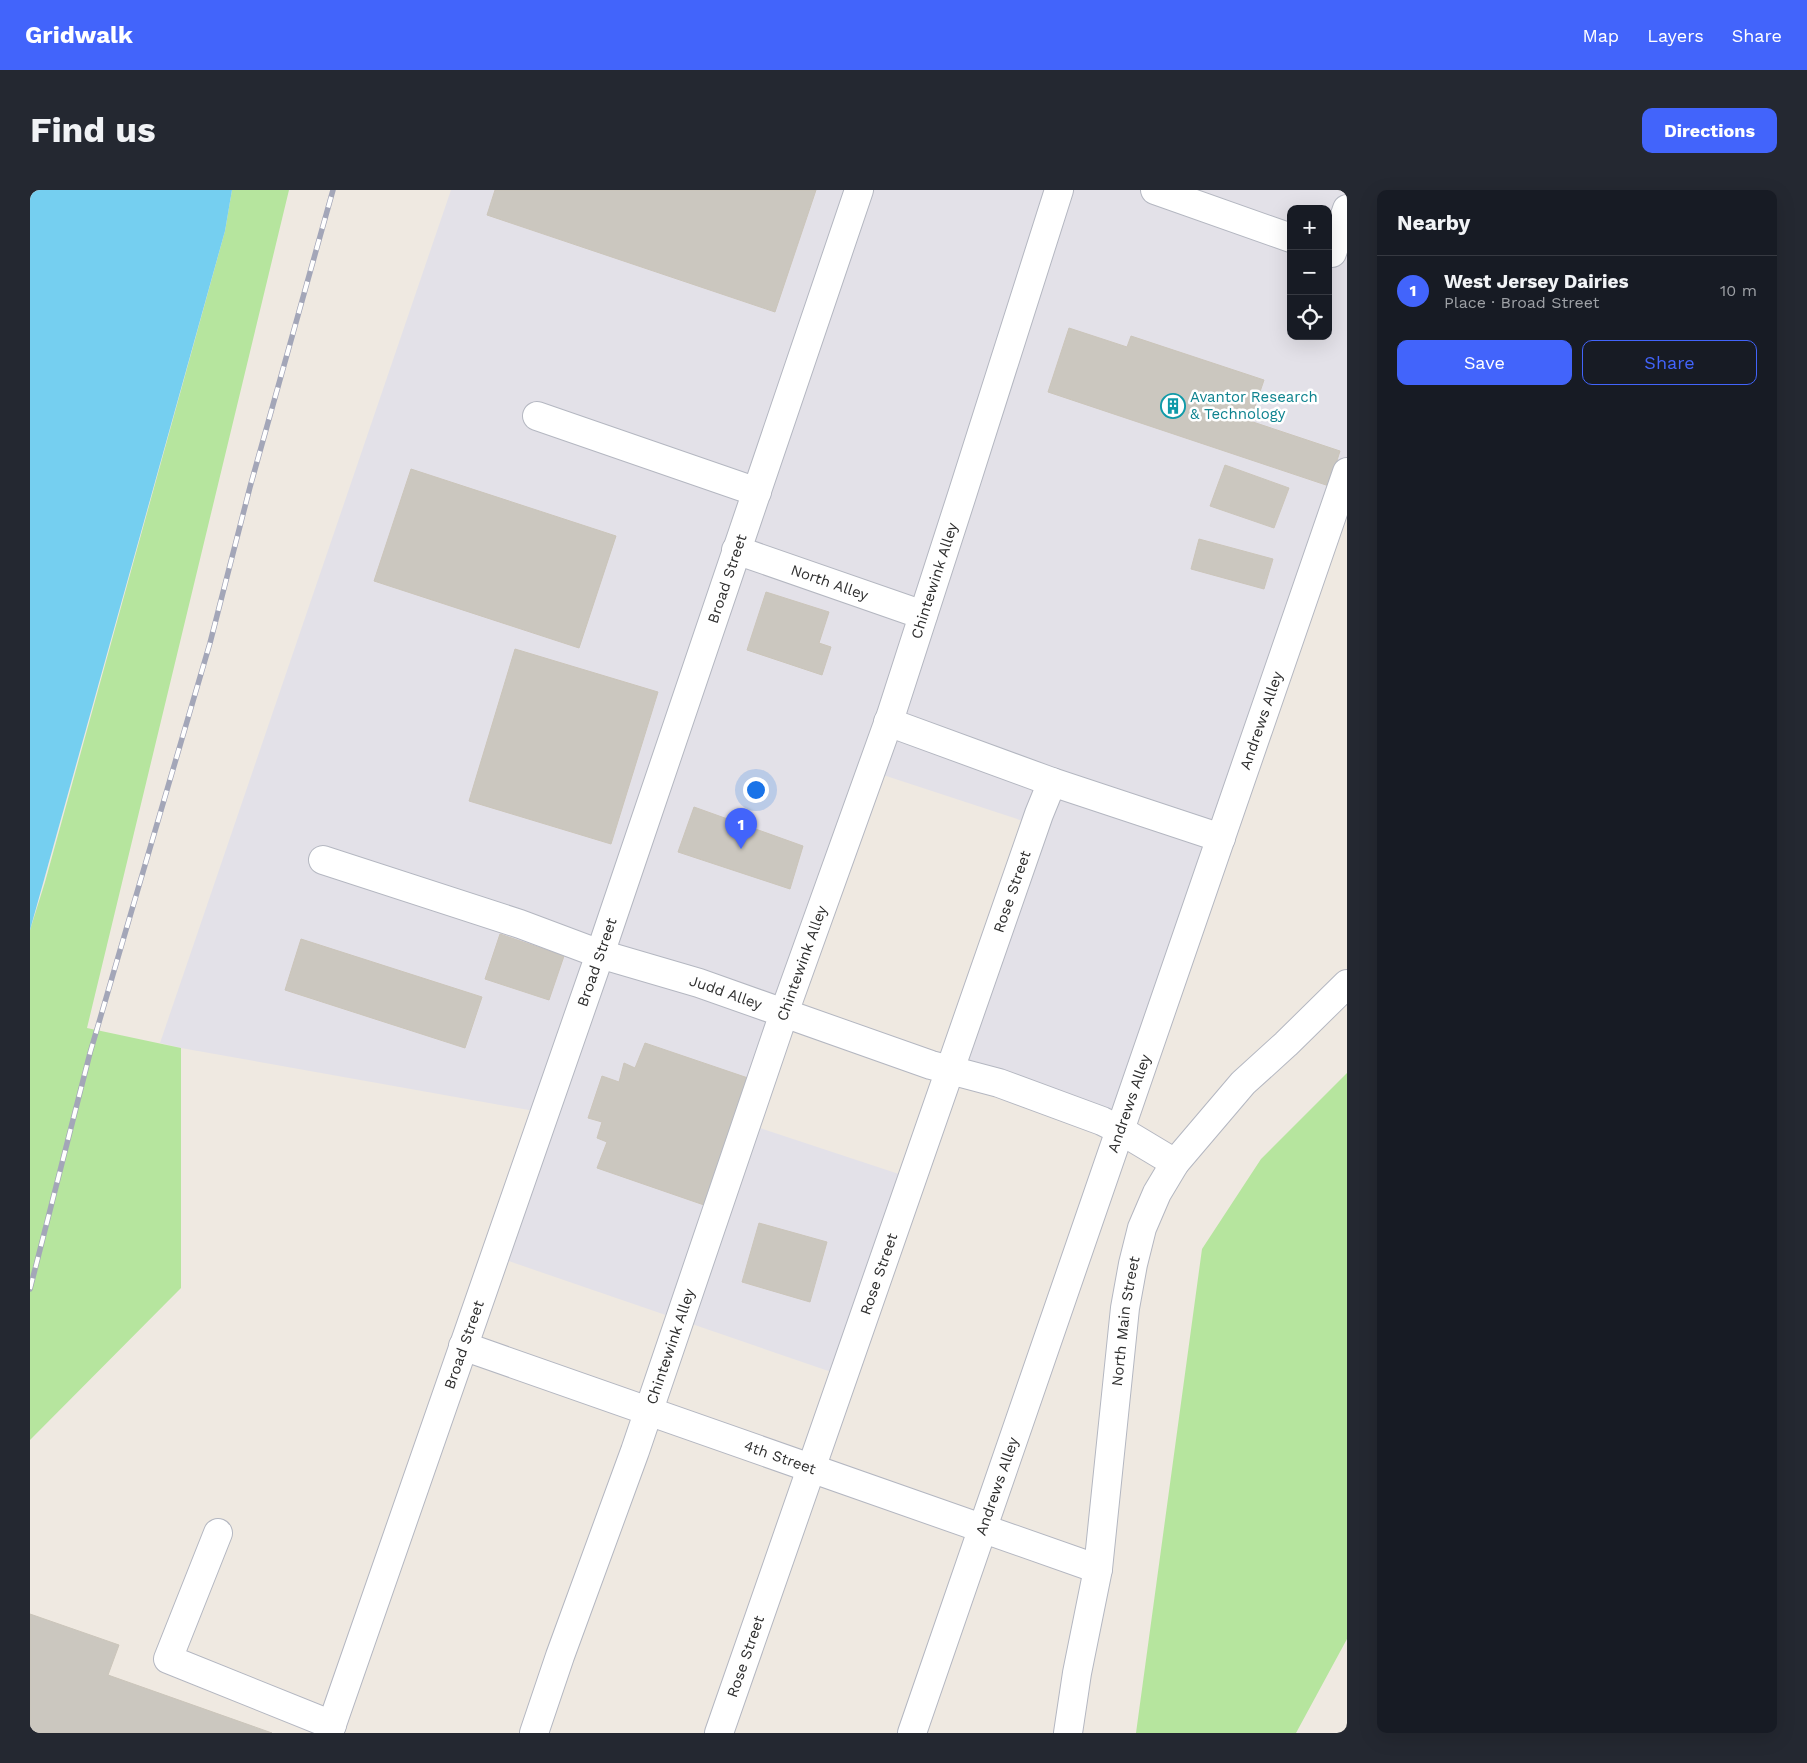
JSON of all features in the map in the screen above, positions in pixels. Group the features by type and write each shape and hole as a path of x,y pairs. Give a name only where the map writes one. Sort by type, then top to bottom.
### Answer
{"street":[{"name":"Broad Street","path":"331,1729 600,954 859,190"},
{"name":"Chintewink Alley","path":"534,1733 648,1411 784,1013 888,722 1058,190"},
{"path":"1155,190 1189,196 1287,236"},
{"path":"1336,254 1347,209"},
{"path":"537,416 756,492"},
{"name":"Andrews Alley","path":"912,1733 1347,472"},
{"name":"North Alley","path":"736,550 923,615"},
{"path":"888,722 1052,782 1221,838"},
{"name":"Rose Street","path":"719,1733 949,1070 1052,782"},
{"name":"Judd Alley","path":"323,860 520,924 600,954 699,983 949,1070 999,1083 1102,1121 1175,1163"},
{"name":"North Main Street","path":"1068,1733 1077,1673 1098,1569 1125,1308 1142,1228 1158,1193 1175,1163 1243,1083 1347,984"},
{"name":"4th Street","path":"463,1346 1098,1569"},
{"path":"218,1533 168,1659 331,1729"}],"shaded area":[{"path":"451,190 1347,190 1347,458 1120,1128 945,1069 1023,821 871,771 745,1123 917,1180 846,1377 491,1255 540,1112 160,1043"}],"green space":[{"path":"232,190 289,190 87,1028 181,1048 181,1288 30,1440 30,930 45,882 225,231"},
{"path":"1347,1073 1347,1639 1296,1733 1136,1733 1202,1249 1261,1159"}],"water":[{"path":"30,190 232,190 225,231 30,930"}],"building":[{"path":"495,190 816,190 775,312 487,215"},
{"name":"Avantor Research & Technology","path":"1069,328 1127,347 1131,336 1264,380 1250,421 1340,451 1329,486 1048,392"},
{"path":"1225,465 1289,488 1274,528 1210,506"},
{"path":"411,469 616,536 579,648 374,581"},
{"path":"1199,539 1273,559 1264,589 1191,569"},
{"path":"766,592 829,612 819,643 831,647 822,675 747,650"},
{"path":"515,649 658,692 611,844 469,801"},
{"path":"694,807 803,846 790,889 678,852"},
{"path":"500,934 564,956 549,1000 485,979"},
{"path":"301,939 482,997 465,1048 285,990"},
{"path":"645,1043 748,1078 704,1205 597,1168 607,1142 597,1138 602,1122 588,1118 602,1076 619,1082 624,1063 635,1068"},
{"path":"759,1223 827,1242 810,1302 742,1282"},
{"path":"30,1614 119,1645 108,1675 272,1733 30,1733"}],"railway":[{"path":"30,1289 90,1053 210,643 250,487 333,190"}],"place":[{"name":"Avantor Research & Technology","path":"1173,406"},
{"name":"West Jersey Dairies","path":"741,849"}]}
